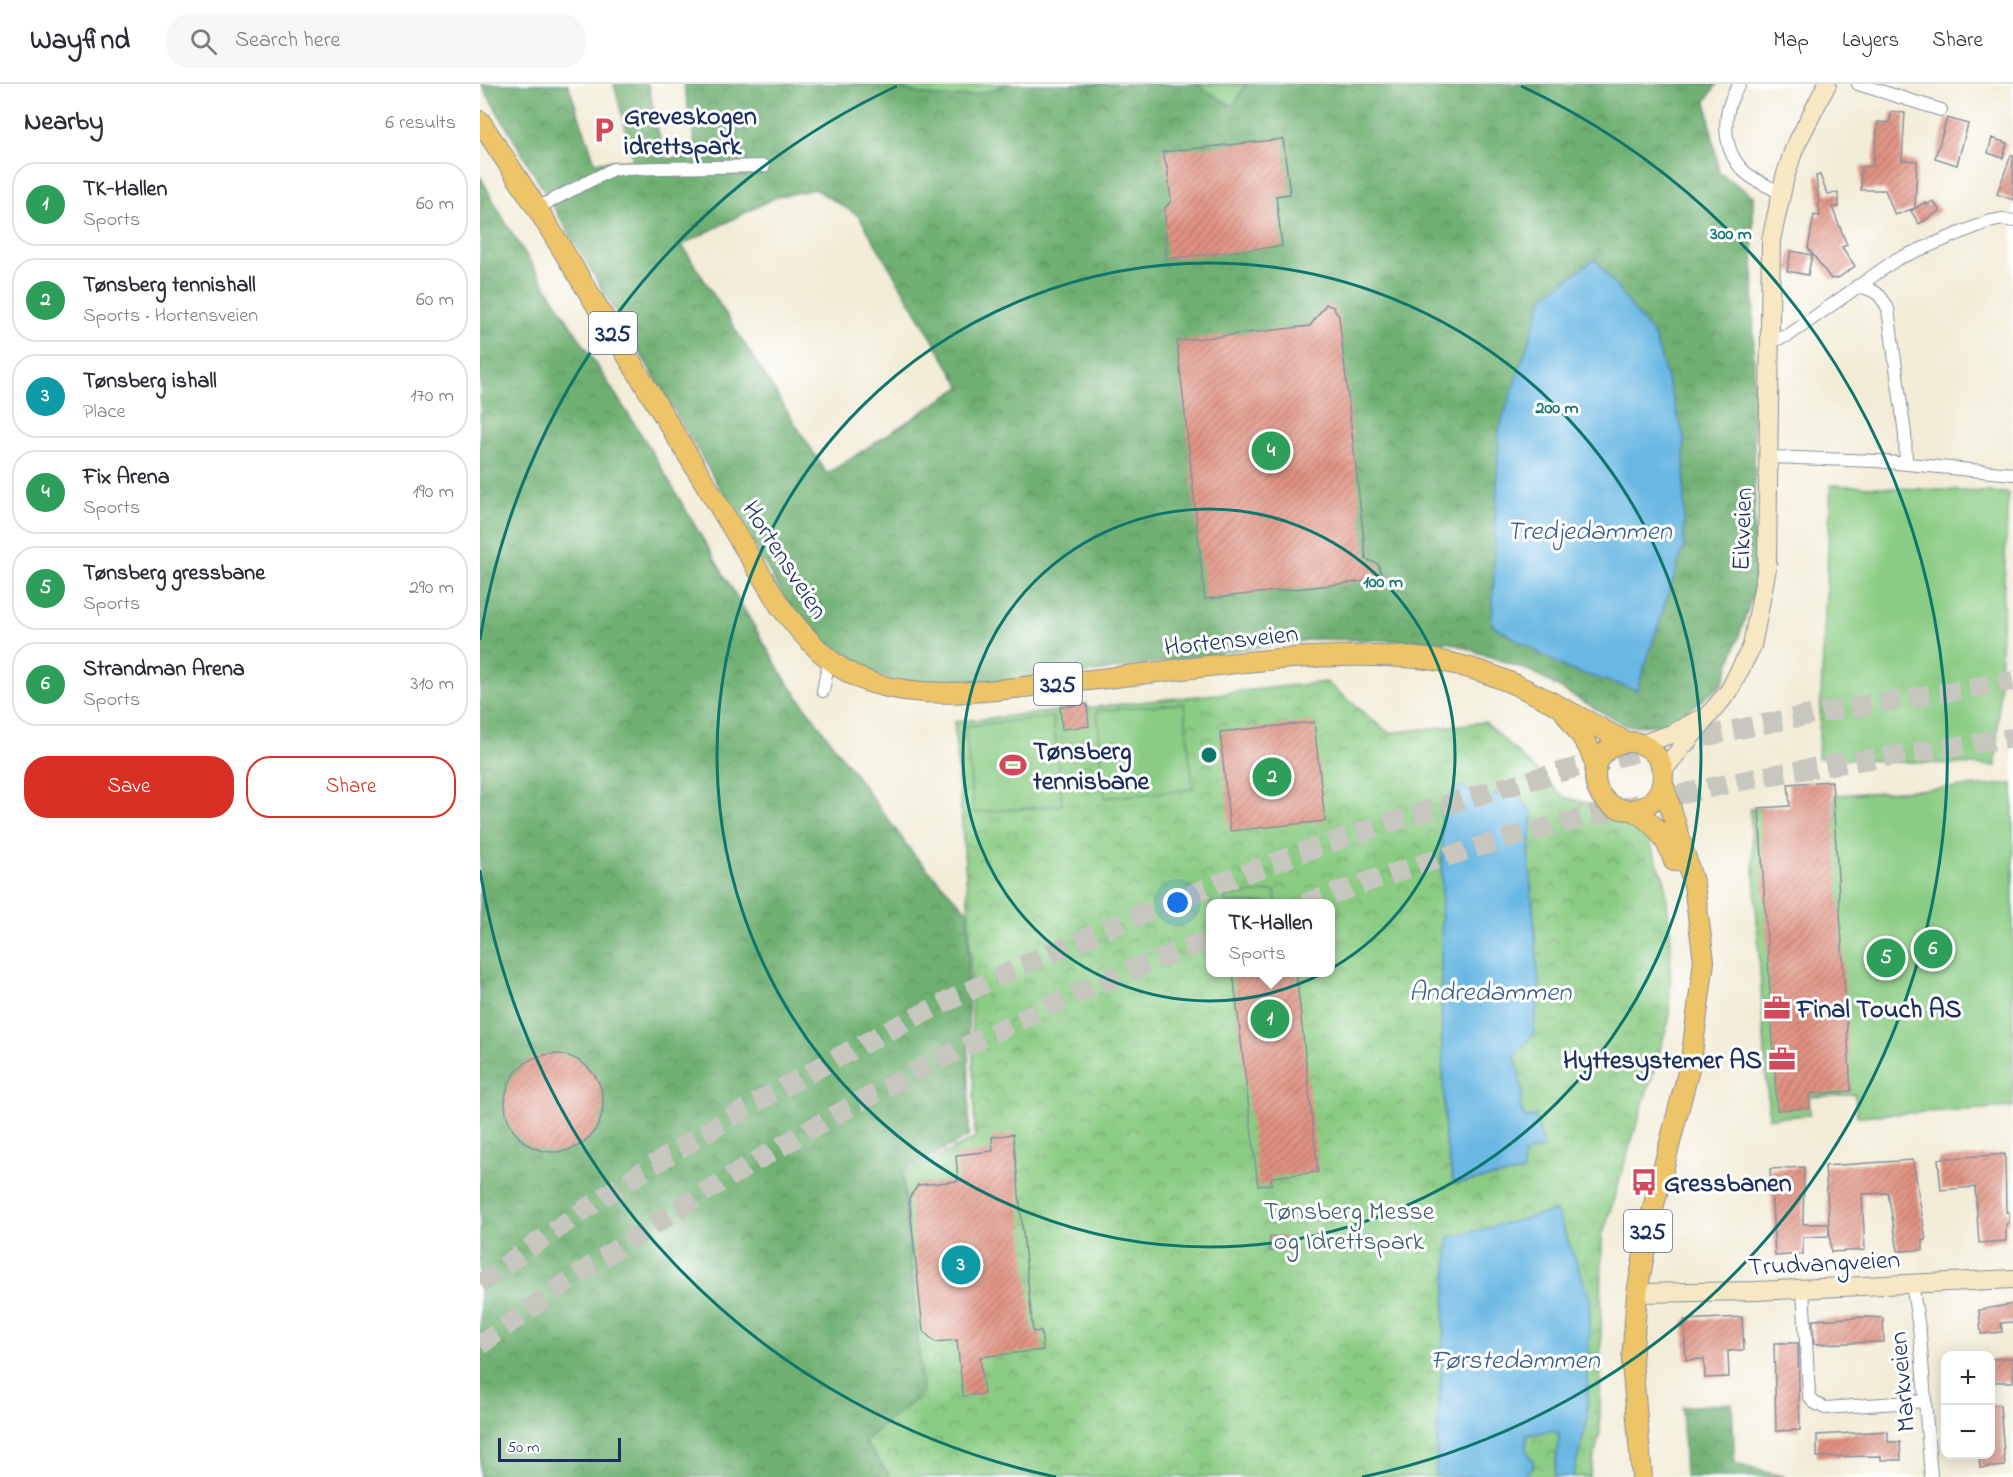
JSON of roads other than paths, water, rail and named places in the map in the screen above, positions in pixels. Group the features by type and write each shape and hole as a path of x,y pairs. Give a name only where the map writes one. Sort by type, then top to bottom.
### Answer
{"main road":[{"name":"Eikveien","path":"1634,743 1674,734 1696,722 1729,691 1752,646 1767,568 1771,240 1781,193 1794,149 1827,84"},
{"name":"Hortensveien","path":"480,121 537,208 780,606 812,645 833,662 871,682 911,692 968,693 1283,659 1367,655 1419,658 1490,673 1524,687 1634,743"},
{"name":"Eikveien","path":"1663,777 1715,706"},
{"name":"Hortensveien","path":"1560,707 1588,746 1596,766"},
{"path":"1596,766 1607,749 1634,743"},
{"name":"325","path":"1634,743 1658,757 1694,885 1704,961 1691,1061 1651,1216 1638,1293 1632,1360 1642,1477"},
{"name":"325","path":"1596,766 1595,777 1603,797 1621,809 1633,810 1656,828 1672,854 1688,914 1699,990"},
{"path":"1633,810 1652,801 1663,777"},
{"name":"Trudvangveien","path":"1638,1293 1803,1289 2013,1279"}],"street":[{"path":"1740,84 1726,116 1729,145 1741,169 1781,193"},
{"path":"1858,84 1941,110"},
{"path":"537,208 613,169 764,165"},
{"path":"1769,342 1789,335 1897,259 1987,222 2002,219 2013,221"},
{"path":"1857,286 1876,291 1888,309 1905,434 1906,463"},
{"path":"1769,457 1906,463 2013,474"},
{"path":"823,691 827,670 833,662"},
{"name":"Markveien","path":"1912,1284 1931,1477"},
{"path":"1803,1289 1809,1395 1813,1402 1825,1408 1845,1408 1925,1401"}],"water":[{"name":"Tredjedammen","path":"1595,259 1655,338 1684,437 1684,546 1637,690 1567,669 1492,625 1499,430 1544,296"},
{"name":"Andredammen","path":"1510,785 1533,814 1529,857 1539,987 1533,1035 1515,1055 1523,1093 1520,1105 1525,1118 1536,1117 1543,1148 1523,1154 1523,1172 1454,1184 1445,1139 1441,999 1442,802 1462,786 1484,802"},
{"name":"Førstedammen","path":"1556,1211 1590,1297 1587,1421 1573,1477 1554,1477 1559,1438 1558,1433 1551,1431 1527,1435 1526,1449 1534,1464 1525,1477 1435,1477 1449,1237"}],"tunnel":[{"path":"480,1284 594,1204 712,1129 834,1060 960,996 1088,937 1218,884 1350,836 1482,794 1591,764 1774,722 2013,681"},
{"path":"1318,899 1461,852 1567,822 1673,796 1798,770 2013,738"},
{"path":"480,1345 651,1227 740,1171 831,1118 1018,1021 1206,941"}],"place":[{"name":"Greveskogen idrettspark","path":"604,130"},
{"name":"Fix Arena","path":"1271,451"},
{"name":"Tønsberg tennisbane","path":"1013,765"},
{"name":"Tønsberg tennishall","path":"1272,777"},
{"name":"Strandman Arena","path":"1933,949"},
{"name":"Tønsberg gressbane","path":"1886,958"},
{"name":"Final Touch AS","path":"1777,1008"},
{"name":"TK-Hallen","path":"1270,1019"},
{"name":"Hyttesystemer AS","path":"1782,1059"},
{"name":"Gressbanen","path":"1644,1182"},
{"name":"Tønsberg ishall","path":"961,1265"}],"park label":[{"name":"Tønsberg Messe og Idrettspark","path":"1349,1225"}]}
